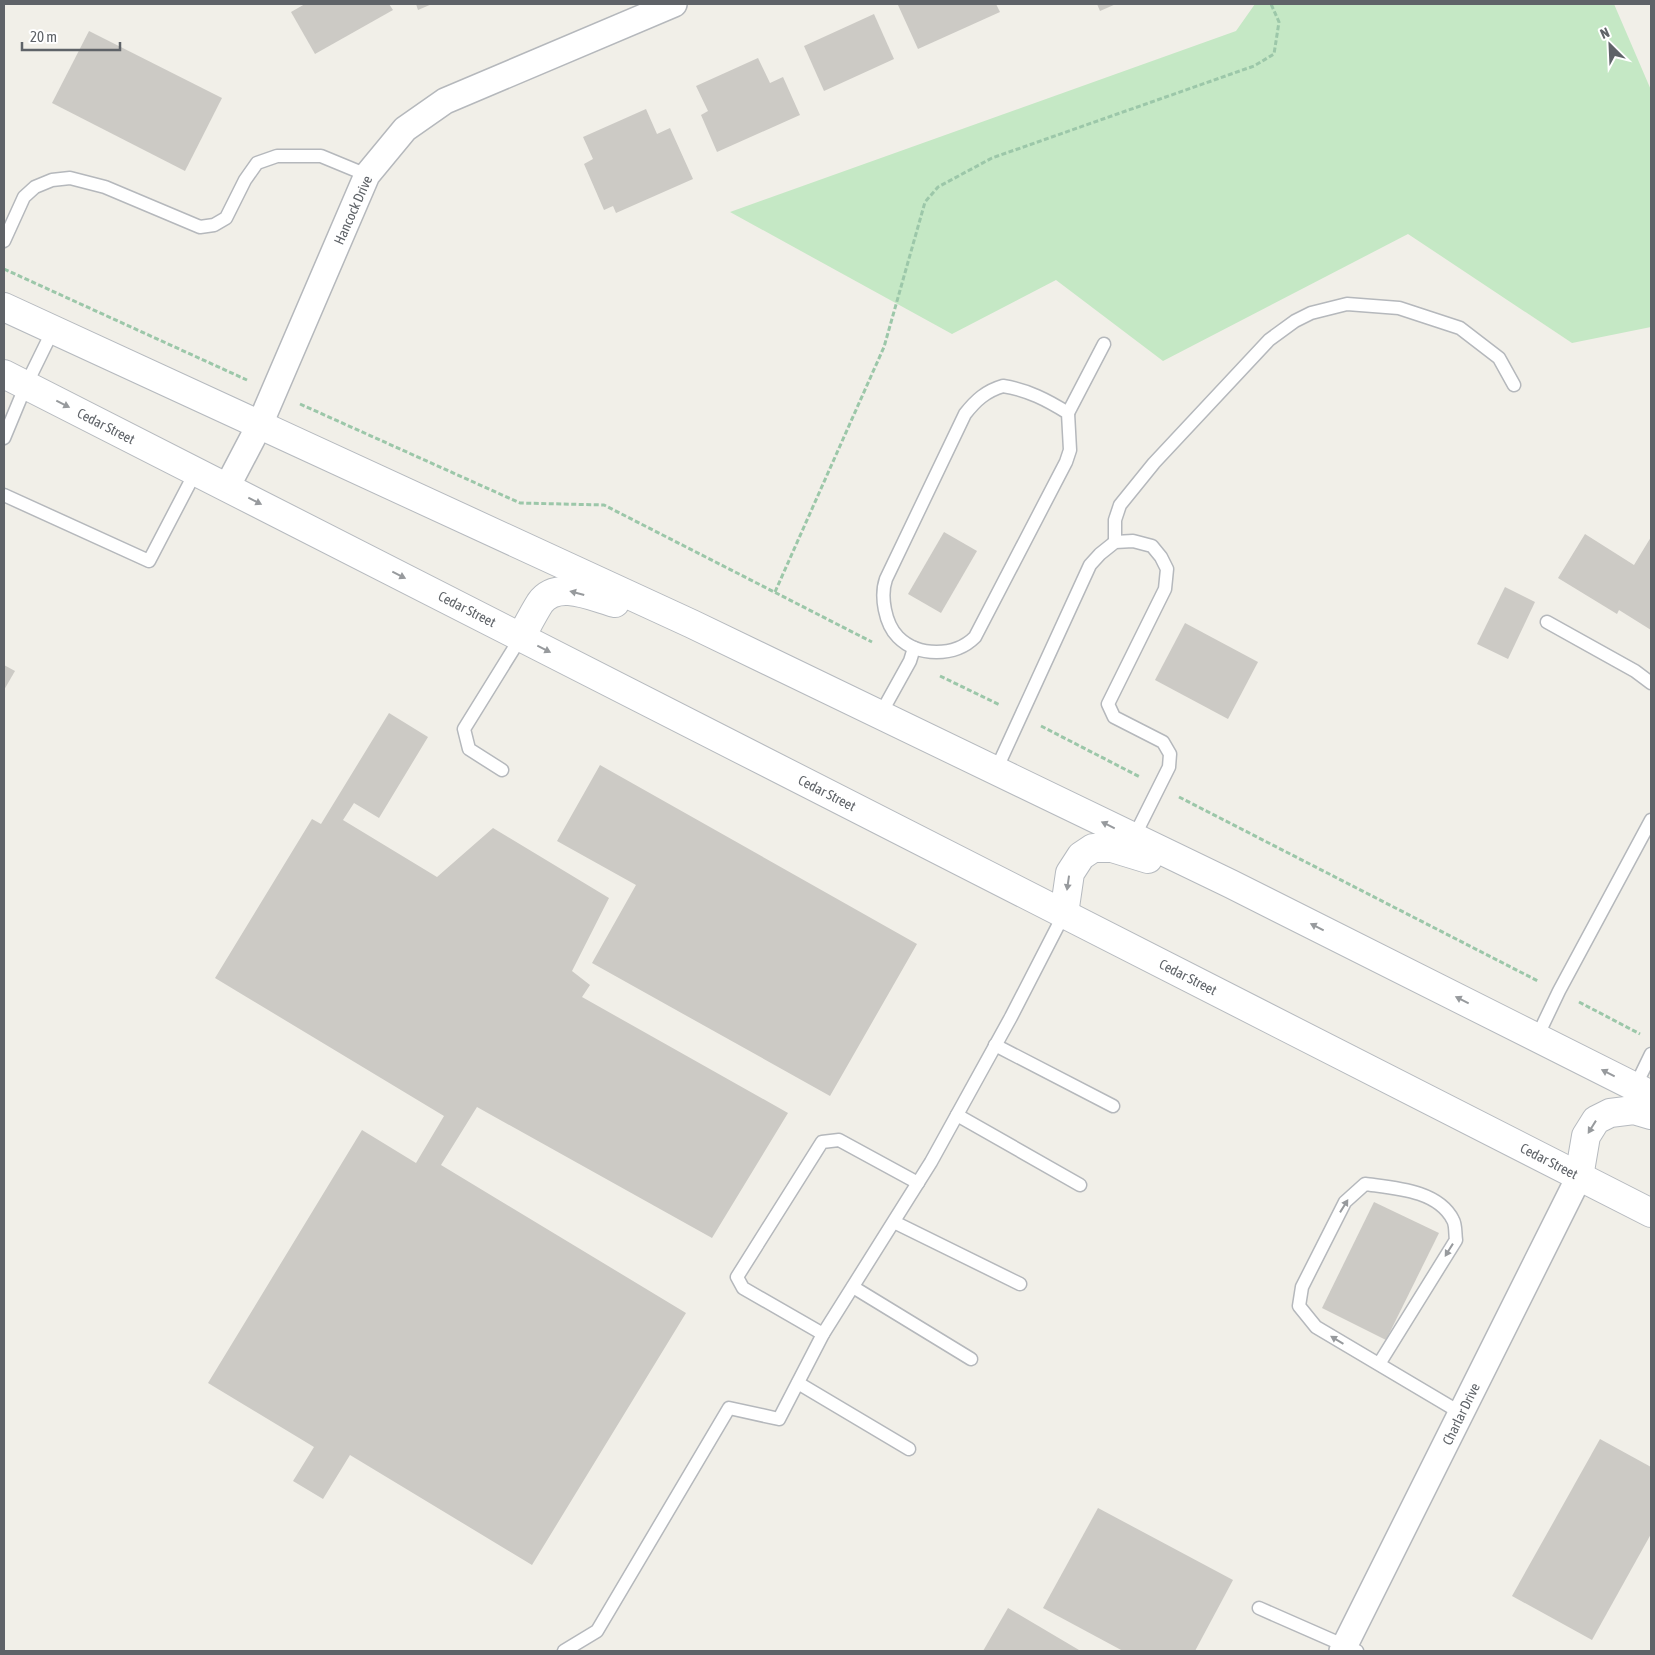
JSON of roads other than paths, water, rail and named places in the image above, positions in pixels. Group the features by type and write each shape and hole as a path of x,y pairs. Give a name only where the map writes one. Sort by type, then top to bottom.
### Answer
{"main road":[{"path":"4,307 692,624 1231,884 1643,1091"},
{"name":"Cedar Street","path":"15,380 1651,1212"},
{"path":"521,637 541,601 554,592 568,590 692,624"},
{"path":"1064,914 1070,873 1081,856 1093,848 1112,848 1231,884"},
{"path":"1579,1177 1586,1136 1596,1120 1610,1113 1634,1110 1651,1115"}],"street":[{"name":"Hancock Drive","path":"227,487 260,424 367,175 405,129 445,101 674,4"},
{"name":"Charlar Drive","path":"1348,1649 1461,1413 1579,1177"}],"lane":[{"path":"4,241 24,197 35,186 52,180 70,178 105,187 200,227 214,225 226,218 245,180 257,163 277,156 321,156 367,175"},
{"path":"1115,542 1115,520 1120,505 1154,463 1269,340 1295,321 1311,313 1347,304 1399,308 1460,328 1499,358 1514,385"},
{"path":"4,438 15,380 53,330"},
{"path":"1068,412 1045,399 1019,388 1003,386 992,389 982,395 965,414 882,589 884,608 898,637 914,648 938,653 965,645 975,637 1066,462 1070,450 1068,412 1104,344"},
{"path":"4,495 149,561 196,471"},
{"path":"996,770 1090,565 1115,542 1134,541 1152,546 1168,569 1165,589 1108,704 1114,717 1163,742 1170,754 1169,767 1134,838"},
{"path":"1547,622 1651,683"},
{"path":"502,770 469,749 464,729 521,637"},
{"path":"880,715 910,661 914,648"},
{"path":"1537,1037 1559,991 1651,820"},
{"path":"564,1651 597,1631 729,1408 779,1419 822,1334 894,1222 957,1115 1064,914"},
{"path":"995,1045 1113,1106"},
{"path":"1643,1091 1651,1054"},
{"path":"957,1115 1080,1184"},
{"path":"822,1334 743,1288 737,1277 822,1142 839,1140 918,1183"},
{"path":"1379,1364 1456,1240 1454,1221 1442,1207 1425,1195 1400,1188 1365,1184 1345,1202 1302,1287 1299,1306 1316,1327 1461,1413"},
{"path":"894,1222 1020,1284"},
{"path":"853,1287 971,1359"},
{"path":"798,1382 909,1448"},
{"path":"1259,1608 1348,1649"}]}
